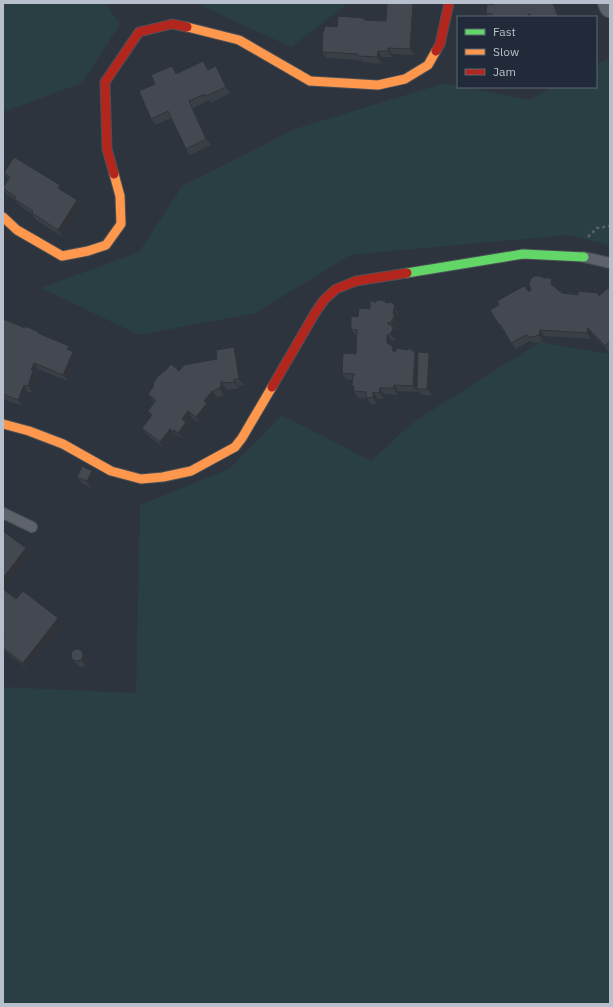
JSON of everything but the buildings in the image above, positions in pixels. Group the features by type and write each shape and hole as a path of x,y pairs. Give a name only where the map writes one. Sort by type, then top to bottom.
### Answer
{"street":[{"path":"3,217 17,230 62,256 88,251 106,245 121,224 120,196 108,150 105,82 139,32 172,24 239,40 310,81 378,85 405,80 428,65 440,44 449,3"},
{"path":"608,3 610,7"},
{"path":"3,424 29,431 63,444 111,471 141,479 163,477 191,471 235,447 242,438 315,313 324,300 336,289 356,282 523,254 584,257"}],"lane":[{"path":"584,257 610,263"},
{"path":"3,513 32,527"}],"path":[{"path":"597,228 610,226"}],"green space":[{"path":"3,3 105,3 120,24 82,83 3,112"},
{"path":"204,3 348,3 291,47 204,7"},
{"path":"610,58 610,245 568,235 350,255 256,313 139,335 41,288 139,252 182,186 295,129 445,83 457,86 457,88 470,88 528,100 552,88 597,88 597,64"},
{"path":"540,342 610,354 610,1004 3,1004 3,687 136,693 140,505 229,469 282,415 371,461 413,422"}],"traffic: fast":[{"path":"407,273 523,254 584,257"}],"traffic: slow":[{"path":"187,27 239,40 310,81 378,85 405,79 428,65 436,51"},
{"path":"3,217 17,230 62,256 88,251 106,245 121,224 120,196 114,174"},
{"path":"3,424 29,431 63,444 111,471 141,479 163,477 191,471 235,447 242,438 272,387"}],"traffic: jam":[{"path":"436,51 440,44 449,3"},
{"path":"114,174 107,149 105,82 139,32 172,24 187,27"},
{"path":"272,387 315,313 324,300 336,289 356,281 407,273"}]}
